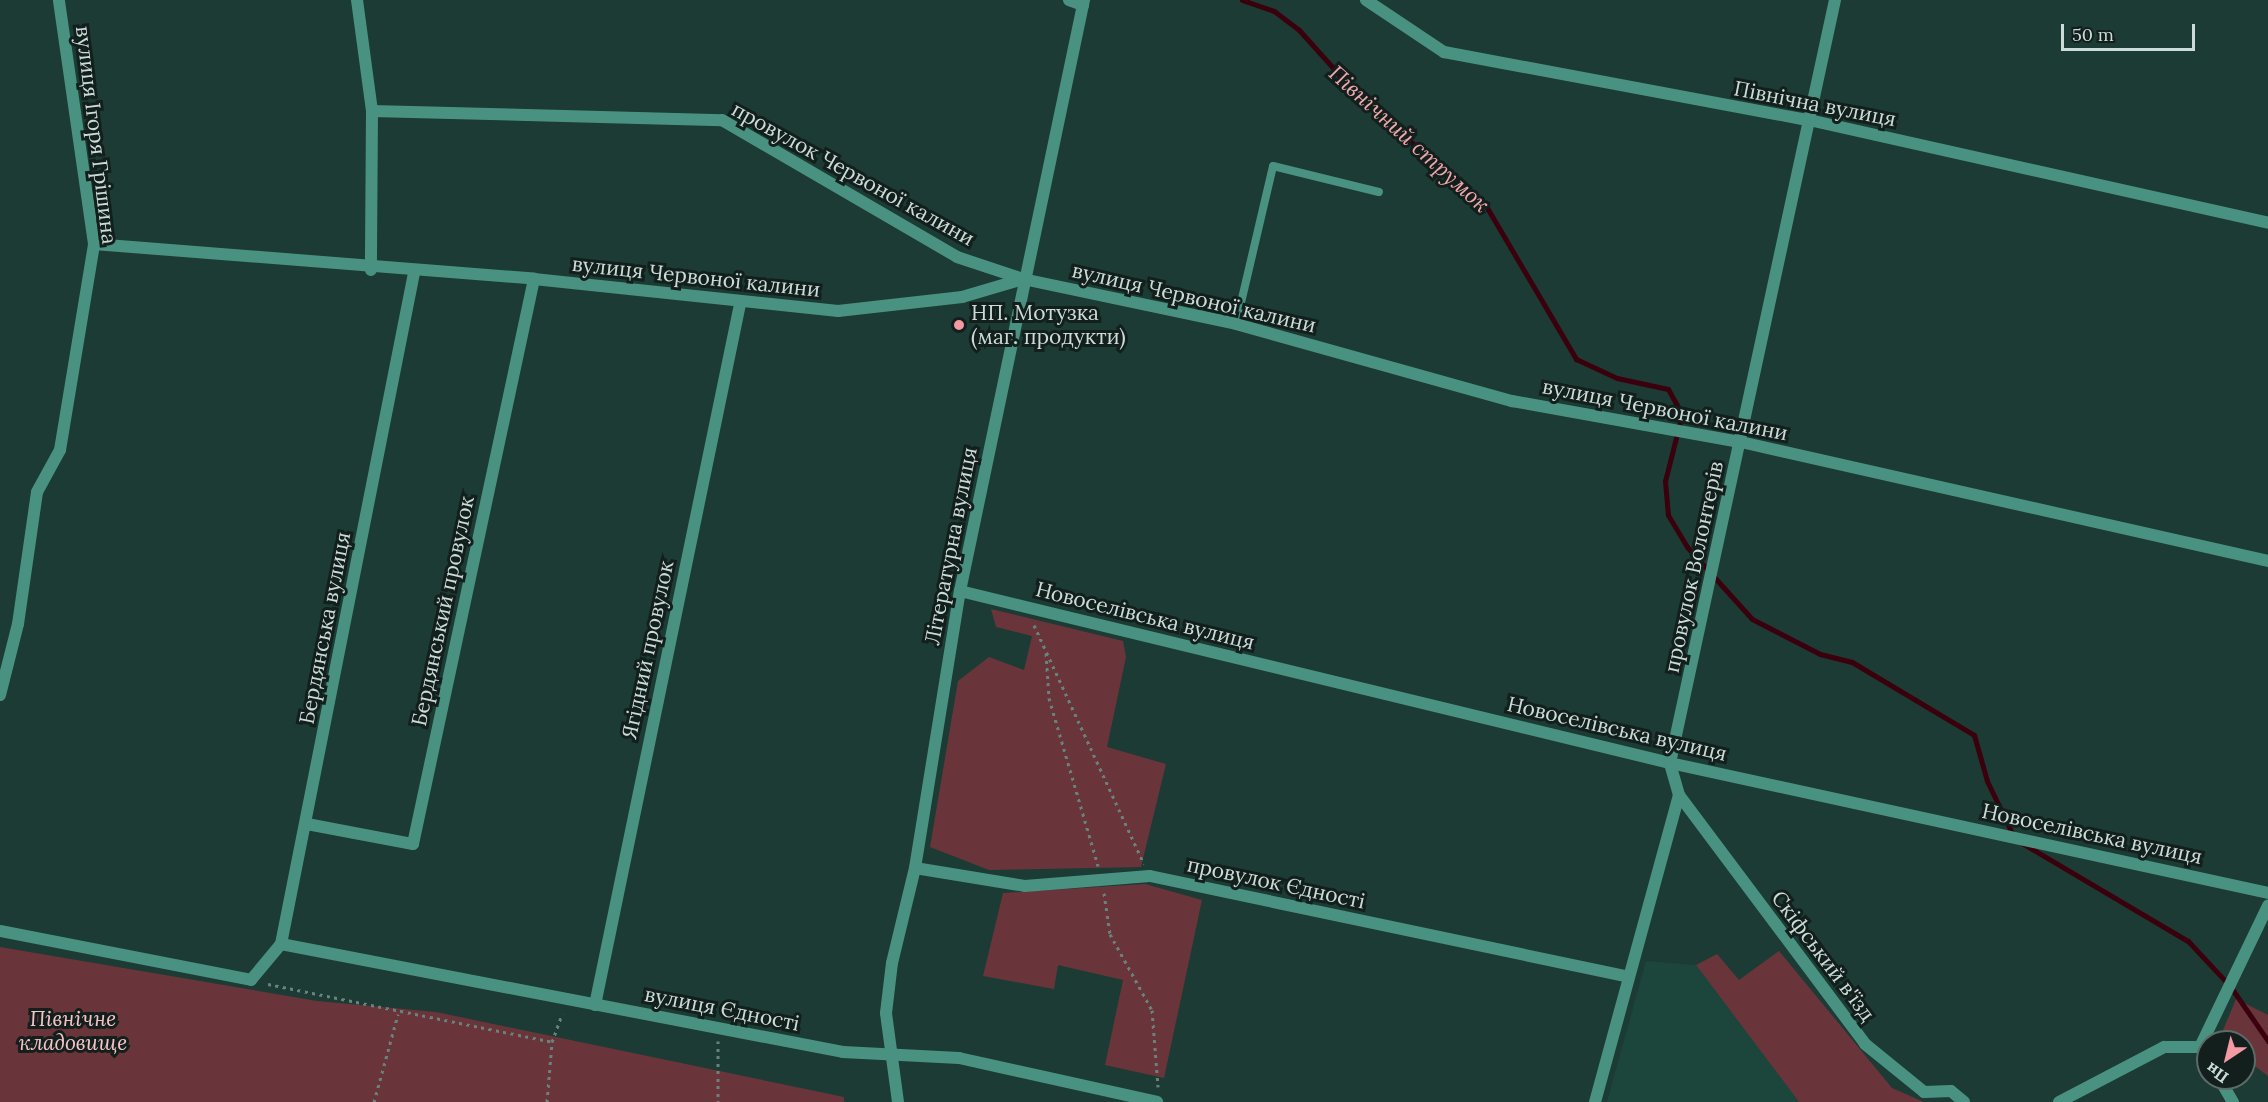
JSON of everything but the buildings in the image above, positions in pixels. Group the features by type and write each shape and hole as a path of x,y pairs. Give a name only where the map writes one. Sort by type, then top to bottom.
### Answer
{"street":[{"name":"вулиця Ігоря Грішина","path":"0,695 18,624 37,492 60,450 94,244 59,0"},
{"path":"357,0 372,111 371,270"},
{"path":"1069,0 1083,2"},
{"name":"Північна вулиця","path":"1366,0 1444,52 1809,120 2268,223"},
{"name":"провулок Волонтерів","path":"1679,795 1670,763 1741,442 1834,0"},
{"name":"Літературна вулиця","path":"898,1102 889,1052 886,1013 892,963 915,868 960,591 1023,279 1083,2"},
{"name":"провулок Червоної калини","path":"372,111 722,120 957,257 1023,279"},
{"name":"вулиця Червоної калини","path":"94,244 371,270 534,279 740,304 838,311 898,308 1023,279 1236,324 1512,401 1741,442 2268,561"},
{"name":"Бердянська вулиця","path":"251,980 281,944 307,824 414,273"},
{"name":"Бердянський провулок","path":"307,824 413,844 534,279"},
{"name":"Ягідний провулок","path":"595,1005 740,304"},
{"name":"Новоселівська вулиця","path":"960,591 1670,763 2268,893"},
{"path":"1595,1102 1626,976 1679,795"},
{"name":"Скіфський в'їзд","path":"1679,795 1865,1044 1924,1092 1951,1091 1964,1102"},
{"name":"провулок Єдності","path":"915,868 1025,886 1150,876 1626,976"},
{"path":"2208,1030 2268,906"},
{"path":"0,931 251,980"},
{"name":"вулиця Єдності","path":"281,944 843,1052 889,1052 959,1058 1160,1099"},
{"path":"2059,1102 2164,1047 2196,1047"}],"lane":[{"path":"1236,324 1273,166 1379,192"}],"path":[{"path":"1027,608 1150,876"},
{"path":"1046,653 1049,698 1102,880 1110,934 1152,1010 1154,1067 1160,1099"},
{"path":"251,980 398,1014 552,1042"},
{"path":"547,1102 552,1042 567,999"},
{"path":"375,1102 398,1014"},
{"path":"718,1028 718,1102"}],"shaded area":[{"path":"1646,961 1696,965 1799,1102 1607,1102"}],"green space":[{"path":"991,609 1123,641 1126,657 1107,747 1166,764 1141,867 989,870 930,847 958,681 989,657 1024,670 1032,636 996,627"},
{"path":"1145,884 1202,900 1164,1078 1105,1065 1123,980 1058,965 1054,989 983,976 1003,893"},
{"name":"Північне кладовище","path":"0,947 317,1001 436,1012 844,1097 844,1102 0,1102"},
{"path":"1779,951 1892,1088 1924,1102 1799,1102 1696,965 1717,954 1739,980"},
{"path":"2236,999 2268,1015 2268,1076 2256,1067 2256,1030 2223,1030"}],"waterway":[{"name":"Північний струмок","path":"1242,0 1274,11 1299,30 1363,101 1486,206 1576,359 1617,378 1668,389 1682,414 1665,481 1668,515 1687,547 1752,619 1820,654 1852,662 1974,735 1987,781 2013,835"},
{"name":"Північний струмок","path":"2022,843 2188,941 2230,986 2268,1041"}],"place":[{"name":"НП. Мотузка (маг. продукти)","path":"959,325"}]}
